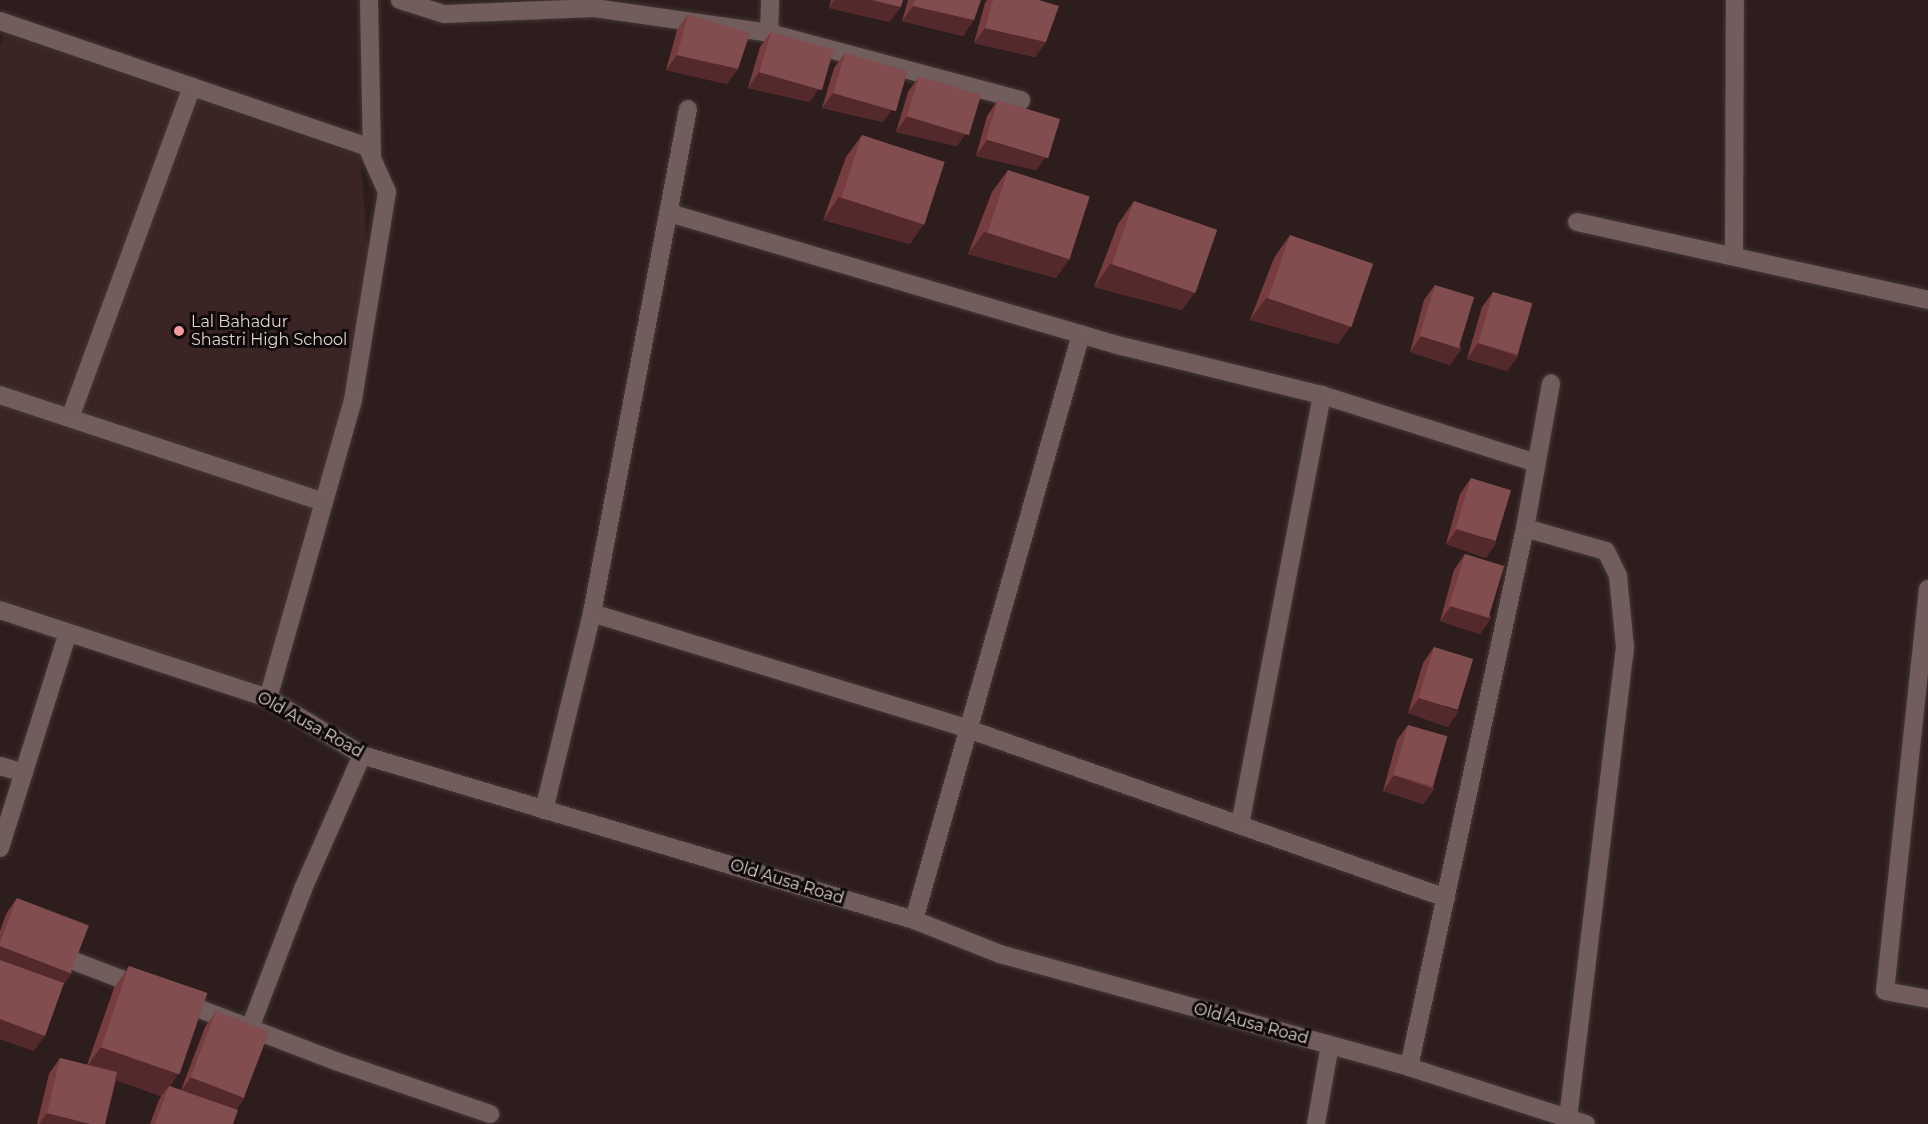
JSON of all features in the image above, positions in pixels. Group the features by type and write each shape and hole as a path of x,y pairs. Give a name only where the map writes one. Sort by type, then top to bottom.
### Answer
{"street":[{"path":"369,0 373,159"},
{"path":"400,0 444,14 594,4 769,33 1021,100"},
{"path":"769,33 770,0"},
{"path":"1734,255 1735,0"},
{"path":"0,21 367,147 387,192 353,400 268,698"},
{"path":"70,418 192,87"},
{"path":"544,810 592,613 688,109"},
{"path":"669,213 1081,334 1322,395 1536,463"},
{"path":"1577,222 1734,255 1928,300"},
{"path":"914,920 1081,334"},
{"path":"1409,1067 1525,528 1551,383"},
{"path":"0,395 324,502"},
{"path":"1240,825 1322,395"},
{"path":"1525,528 1606,551 1618,576 1624,647 1568,1118"},
{"path":"1928,589 1886,991 1928,999"},
{"name":"Old Ausa Road","path":"0,610 268,698 362,755 914,920 1000,954 1409,1067 1586,1124"},
{"path":"592,613 968,729 1446,898"},
{"path":"0,848 68,632"},
{"path":"250,1028 303,889 362,755"},
{"path":"0,766 24,773"},
{"path":"74,961 250,1028 490,1114"},
{"path":"1316,1124 1330,1045"}],"shaded area":[{"name":"Lal Bahadur Shastri High School","path":"4,34 360,156 369,262 346,399 265,687 0,599 0,47"}],"building":[{"path":"872,0 903,0 901,7"},
{"path":"915,0 981,0 974,20 913,6"},
{"path":"993,0 1039,0 1059,6 1046,42 985,28"},
{"path":"688,14 750,33 738,69 677,55"},
{"path":"771,32 833,50 822,90 759,72"},
{"path":"845,53 907,71 896,111 833,93"},
{"path":"919,76 981,95 969,135 907,116"},
{"path":"998,100 1060,119 1048,158 986,139"},
{"path":"862,135 945,162 924,225 842,198"},
{"path":"1008,170 1090,197 1069,259 988,233"},
{"path":"1134,201 1217,230 1195,293 1112,264"},
{"path":"1290,235 1373,264 1351,327 1268,298"},
{"path":"1435,285 1474,297 1459,348 1420,336"},
{"path":"1493,292 1532,303 1518,354 1478,343"},
{"path":"1471,478 1511,490 1496,541 1456,529"},
{"path":"1465,554 1504,566 1488,618 1449,606"},
{"path":"1434,647 1473,659 1458,710 1419,698"},
{"path":"1408,725 1447,736 1433,786 1394,775"},
{"path":"17,898 89,926 71,973 0,946"},
{"path":"0,960 64,983 45,1036 0,1019"},
{"path":"129,966 207,993 179,1074 101,1047"},
{"path":"216,1011 269,1031 244,1098 191,1077"},
{"path":"60,1058 117,1072 105,1124 91,1124 47,1113"},
{"path":"169,1086 238,1110 233,1124 155,1124"}],"place":[{"name":"Lal Bahadur Shastri High School","path":"179,331"}]}
